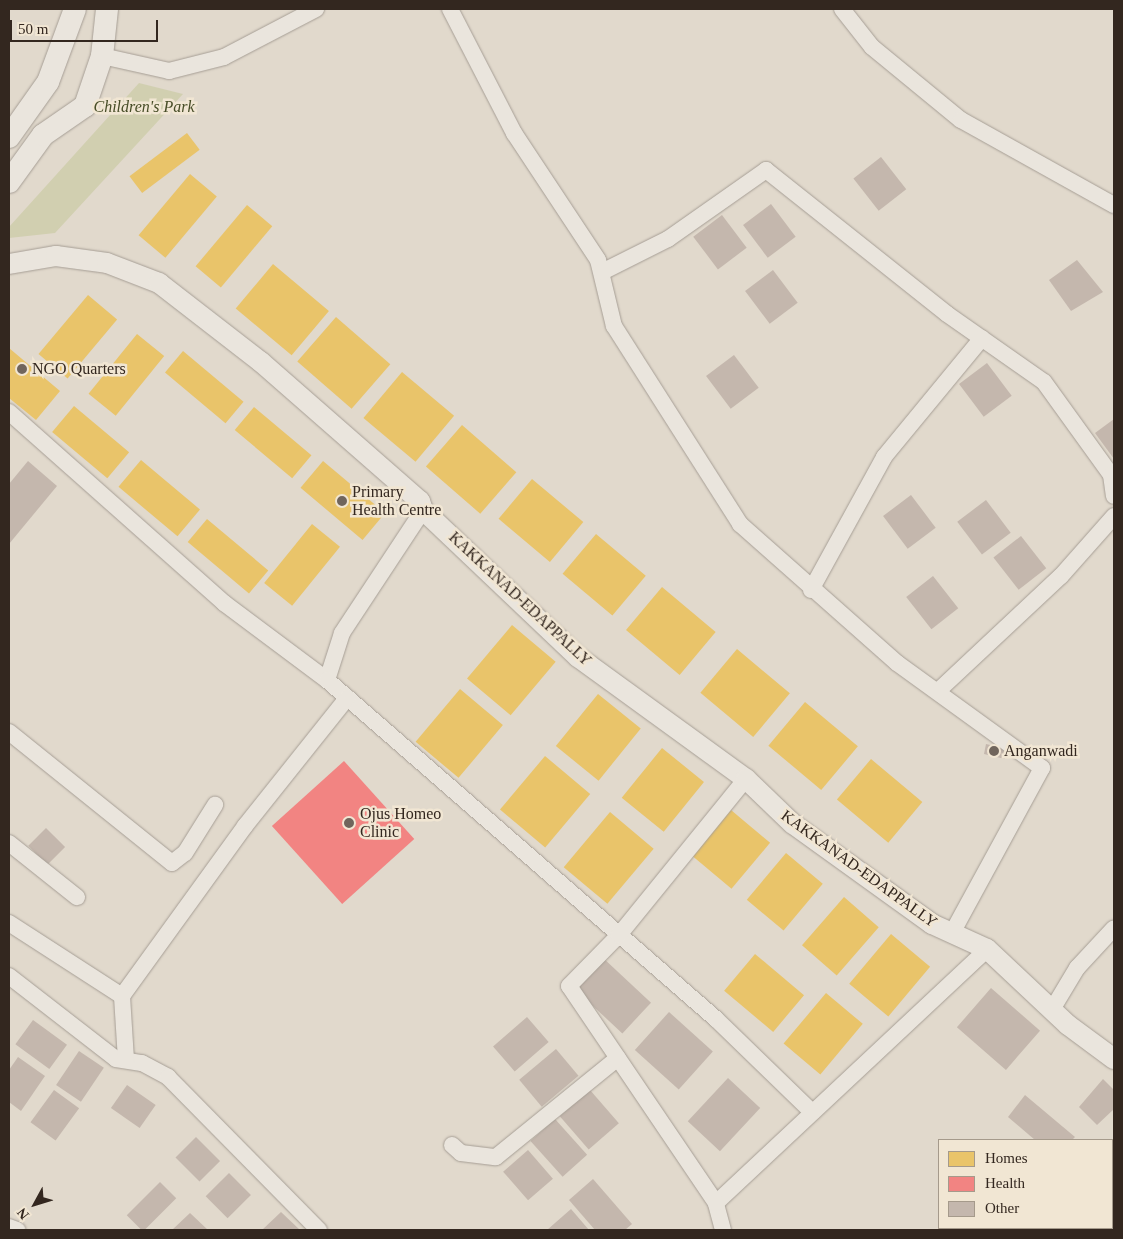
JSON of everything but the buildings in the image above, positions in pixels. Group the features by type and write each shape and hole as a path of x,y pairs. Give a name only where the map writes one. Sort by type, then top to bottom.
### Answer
{"main road":[{"path":"9,137 48,82 75,9"},
{"path":"9,182 44,135 86,106 102,56 107,9"}],"street":[{"path":"102,56 169,71 224,57 316,9"},
{"path":"450,9 514,133 602,272 606,305 614,326 717,491 751,536 811,590 938,691 1042,768 953,931"},
{"path":"842,9 872,47 961,120 1114,205"},
{"path":"602,272 668,239 766,170 982,338 1044,382 1111,475 1114,496"},
{"name":"KAKKANAD-EDAPPALLY","path":"9,264 56,256 106,263 159,283 261,362 420,501 423,510 578,657 746,779 793,824 932,924 953,931 987,949 1053,1008 1068,1025 1114,1059"},
{"path":"811,590 884,457 982,338"},
{"path":"9,412 224,603 327,680 619,935 812,1112"},
{"path":"327,680 342,633 423,510"},
{"path":"938,691 1061,576 1114,516"},
{"path":"126,1060 122,996 245,826 347,698"},
{"path":"9,732 172,863 185,853 215,805"},
{"path":"723,1230 716,1203 569,986 619,935 746,779"},
{"path":"9,843 77,897"},
{"path":"9,923 122,996"},
{"path":"1053,1008 1077,968 1114,928"},
{"path":"716,1203 987,949"},
{"path":"9,976 78,1034 116,1059 142,1063 168,1077 320,1230"},
{"path":"452,1145 461,1152 496,1156 618,1058"},
{"path":"9,1227 17,1230"}],"green space":[{"name":"Children's Park","path":"139,83 183,94 55,233 9,238 9,227"}],"place":[{"name":"NGO Quarters","path":"22,369"},
{"name":"Primary Health Centre","path":"342,501"},
{"name":"Anganwadi","path":"994,751"},
{"name":"Ojus Homeo Clinic","path":"349,823"}]}
